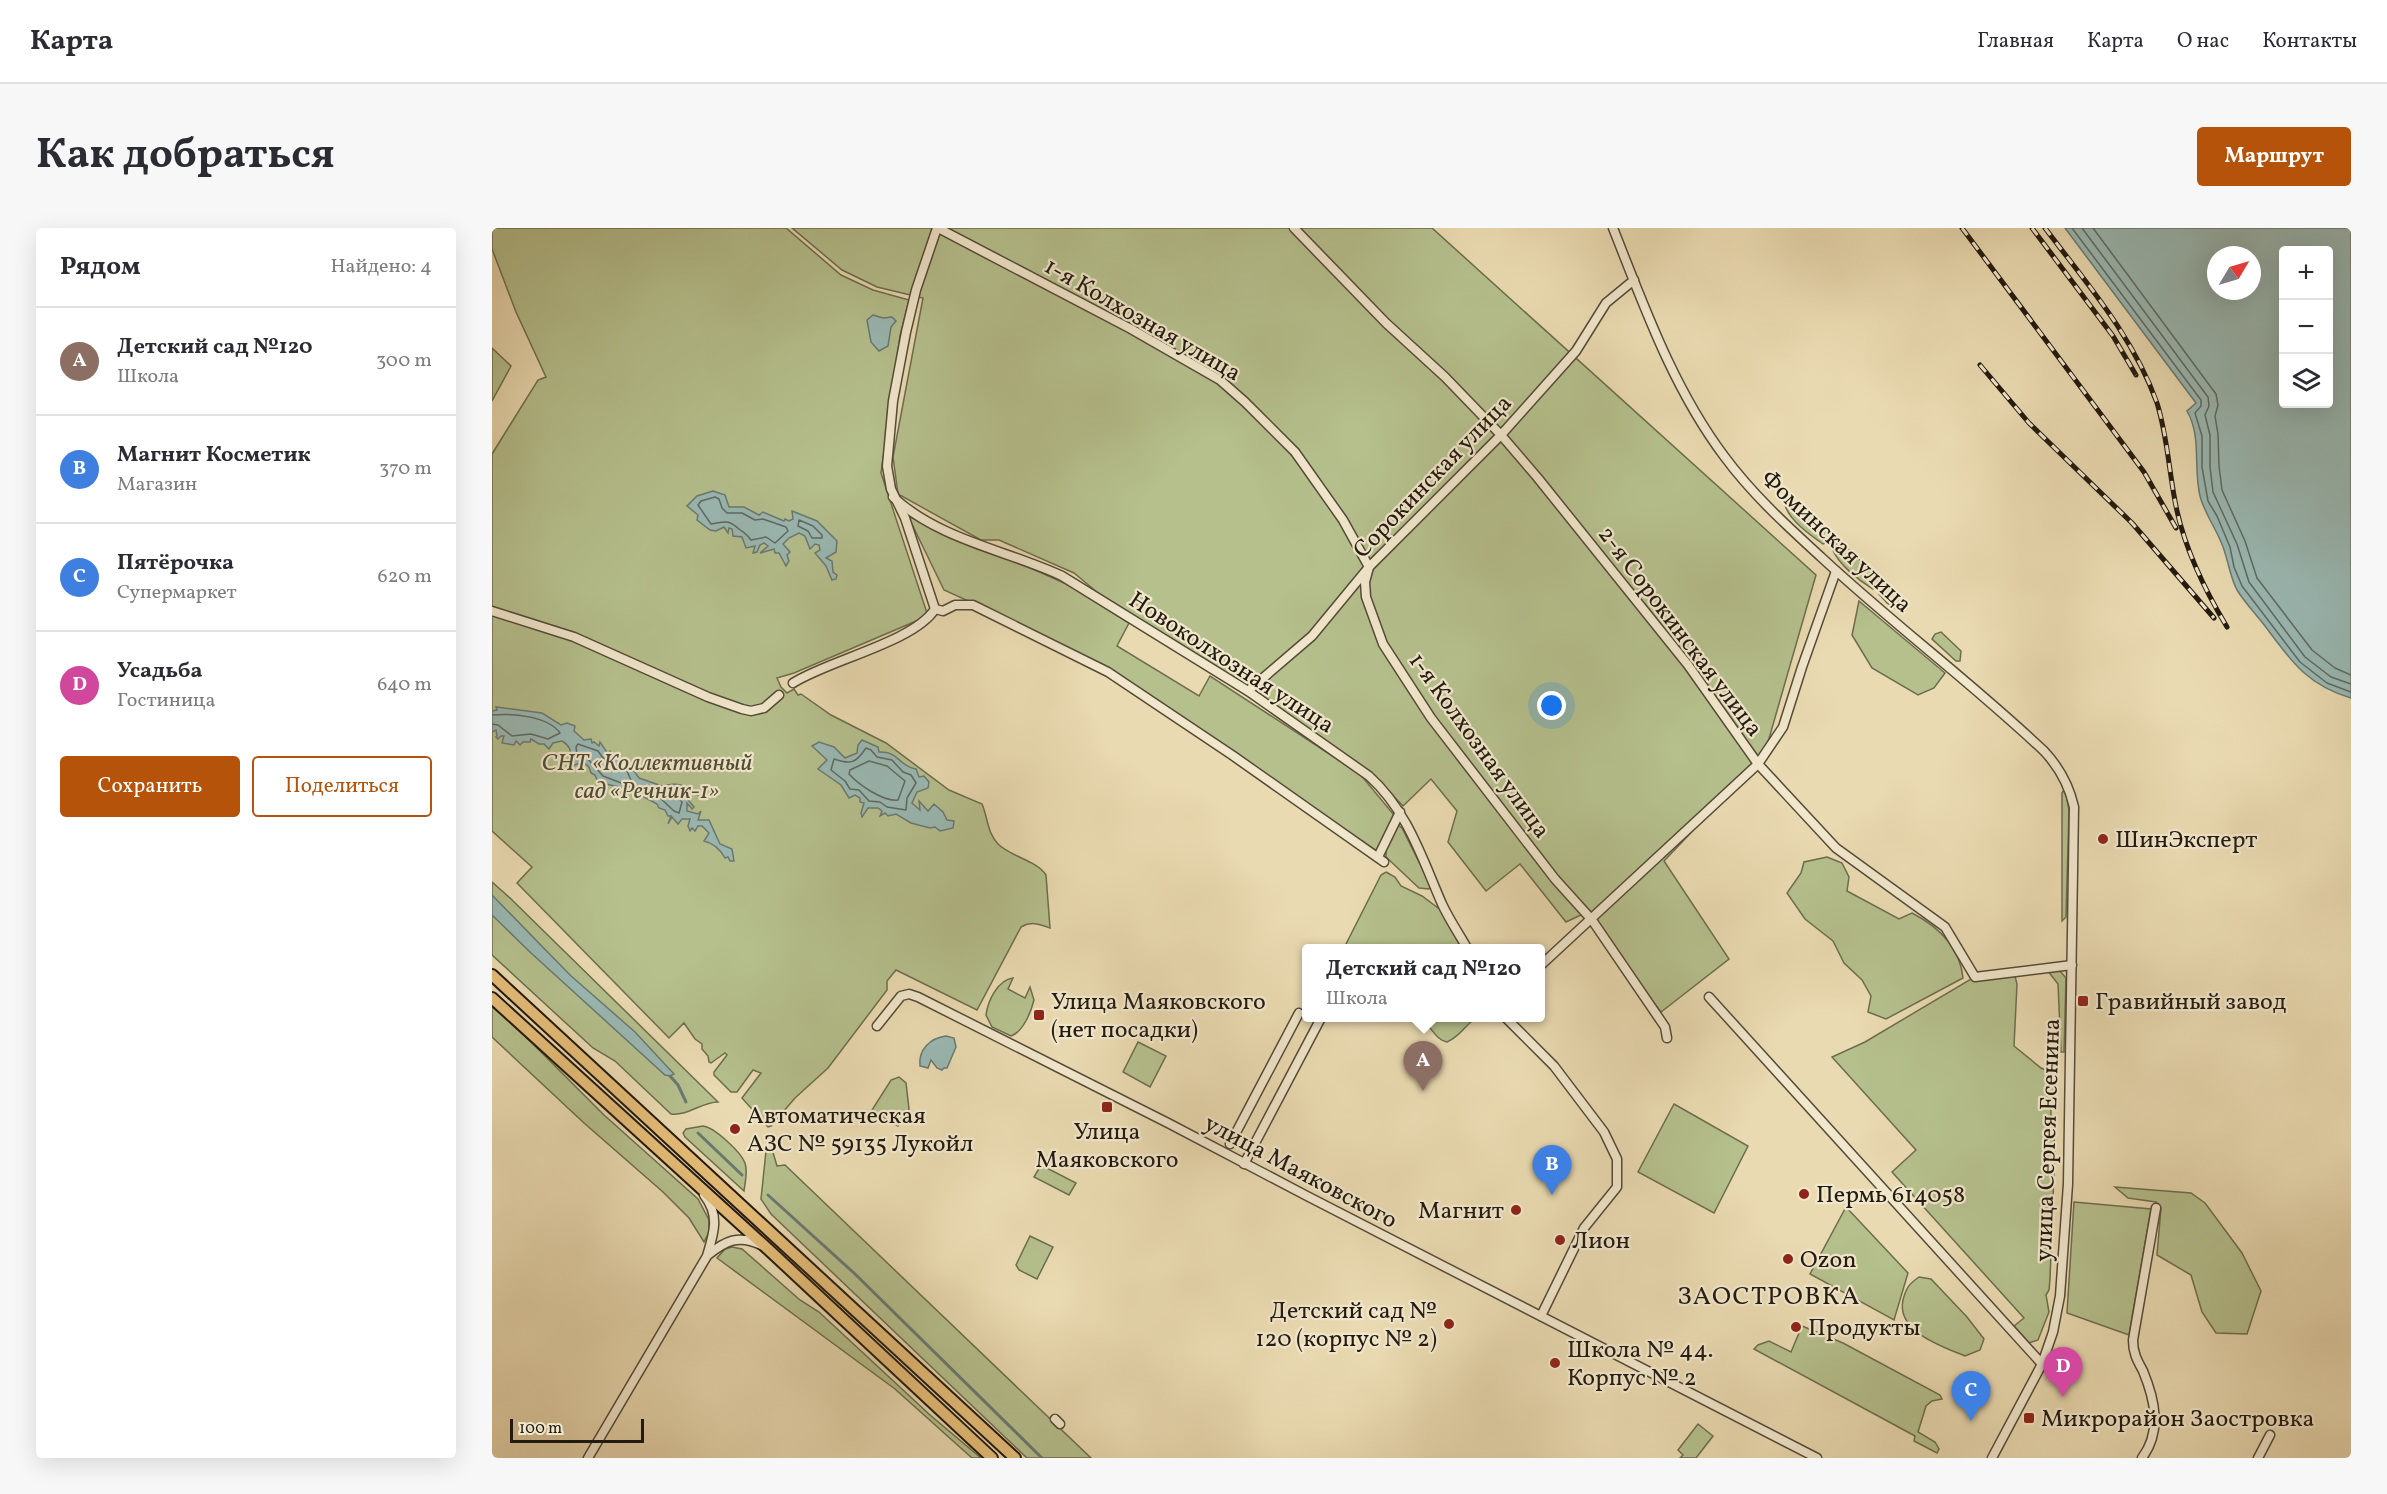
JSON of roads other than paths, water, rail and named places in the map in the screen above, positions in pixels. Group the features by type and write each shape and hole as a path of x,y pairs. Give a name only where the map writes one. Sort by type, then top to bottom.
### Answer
{"main road":[{"path":"492,975 1015,1458"},
{"path":"492,998 769,1250 992,1458"}],"street":[{"path":"935,609 904,518 893,497 887,466 893,401 912,303 938,228"},
{"name":"1-я Колхозная улица","path":"938,228 1131,329 1220,380 1295,452 1343,520 1369,567 1365,582 1366,597 1383,644 1431,718 1555,879 1592,920 1665,1027 1668,1038"},
{"name":"2-я Сорокинская улица","path":"1294,228 1386,323 1445,377 1501,435 1688,665 1758,764 1836,848 1945,927 1976,977 2072,964"},
{"name":"Фоминская улица","path":"1613,228 1683,391 1722,455 1756,495 1836,571 2044,751 2064,776 2074,807"},
{"name":"Сорокинская улица","path":"1248,691 1312,636 1369,567 1501,435 1576,351 1606,303 1634,280"},
{"name":"Новоколхозная улица","path":"893,497 911,511 947,531 976,544 1029,561 1062,576 1248,691 1369,776 1400,812 1417,844 1443,905 1465,944"},
{"path":"1545,962 1758,764 1784,727 1802,667 1836,571"},
{"path":"935,609 943,611 955,605 973,605 1108,672 1232,755 1381,860 1400,812"},
{"path":"793,683 906,632 928,619 935,609"},
{"path":"492,611 574,637 708,697 742,709 751,711 764,708 780,695"},
{"name":"улица Сергея Есенина","path":"1992,1458 2042,1364 2053,1332 2063,1266 2068,1184 2074,807"},
{"name":"улица Маяковского","path":"877,1026 901,996 909,994 1168,1123 1818,1458"},
{"path":"1709,997 2042,1364"},
{"path":"1230,1144 1299,1013"},
{"path":"1244,1164 1318,1022"},
{"path":"1511,1022 1554,1066 1604,1132 1617,1159 1617,1187 1584,1228 1541,1316"},
{"path":"588,1458 707,1256 715,1233 715,1221 710,1205 696,1186"},
{"path":"2142,1458 2152,1442 2156,1419 2147,1383 2133,1351 2133,1340 2156,1208"},
{"path":"707,1256 722,1244 736,1239 753,1241 769,1250"},
{"path":"2258,1458 2270,1435"}],"water":[{"path":"2065,228 2351,228 2351,698 2323,686 2301,670 2237,590 2219,536 2200,496 2196,442 2192,421 2187,411 2196,403"},
{"path":"873,315 883,318 892,317 896,321 891,327 888,346 879,351 871,342 867,320"},
{"path":"713,491 725,495 729,507 744,507 759,515 763,512 784,521 793,519 792,511 817,521 837,541 836,552 826,558 832,561 833,572 837,575 836,579 832,580 826,566 815,553 820,550 819,545 815,544 810,549 805,536 799,533 783,544 790,552 787,555 789,561 786,566 774,549 760,553 768,546 764,543 760,545 757,552 753,553 755,546 746,548 742,537 733,536 732,529 729,528 728,533 724,527 716,531 710,530 697,520 698,515 687,506 697,496"},
{"path":"496,707 542,713 561,725 567,723 575,726 574,731 584,740 591,739 592,743 599,746 600,742 608,754 610,751 620,761 633,765 632,768 639,778 662,786 681,785 700,796 682,790 684,797 684,795 694,807 692,809 687,803 687,811 698,814 701,811 698,820 709,820 720,844 732,849 734,861 730,861 728,857 725,858 716,847 704,841 709,833 702,826 698,826 695,831 692,828 690,831 688,826 690,819 682,819 678,824 672,817 668,824 671,816 668,816 665,810 659,808 641,793 598,782 583,762 572,766 565,763 570,751 562,741 553,743 549,749 544,744 531,739 530,742 523,742 520,745 516,741 514,745 502,743 504,736 498,739 496,730 492,732 492,711 497,710"},
{"path":"862,740 878,747 879,752 891,754 905,765 916,769 919,777 924,776 929,782 928,788 917,792 912,803 920,810 919,801 928,811 934,804 943,812 947,820 954,821 953,828 940,831 935,827 930,828 911,823 896,814 888,816 885,813 880,816 882,811 878,808 868,808 862,817 864,803 860,802 860,798 855,795 849,798 841,785 818,769 827,760 812,746 819,742 834,747 845,758 857,753 858,745"},
{"path":"492,895 570,975 635,1032 674,1074 665,1075 492,915"},
{"path":"946,1036 954,1038 956,1047 947,1068 942,1070 937,1068 931,1060 928,1068 920,1066 921,1055 926,1046 935,1039"}],"waterway":[{"path":"670,1076 678,1085 686,1102"},
{"path":"698,1133 742,1175"},
{"path":"768,1195 854,1273 1042,1458"}],"railway":[{"path":"1962,228 2144,472 2176,528"},
{"path":"2032,228 2113,336 2136,375"},
{"path":"2045,228 2108,311 2147,379 2161,416 2177,511 2186,541 2204,585 2227,627"},
{"path":"1980,365 2029,423 2132,523 2214,618"}],"place":[{"name":"ШинЭксперт","path":"2103,839"},
{"name":"Гравийный завод","path":"2083,1001"},
{"name":"Улица Маяковского (нет посадки)","path":"1039,1015"},
{"name":"Детский сад №120","path":"1423,1091"},
{"name":"Улица Маяковского","path":"1107,1107"},
{"name":"Автоматическая АЗС № 59135 Лукойл","path":"735,1129"},
{"name":"Пермь 614058","path":"1804,1194"},
{"name":"Магнит Косметик","path":"1552,1195"},
{"name":"Магнит","path":"1516,1210"},
{"name":"Лион","path":"1560,1240"},
{"name":"Ozon","path":"1788,1259"},
{"name":"Детский сад № 120 (корпус № 2)","path":"1449,1324"},
{"name":"Продукты","path":"1796,1327"},
{"name":"Школа № 44. Корпус № 2","path":"1555,1363"},
{"name":"Усадьба","path":"2063,1397"},
{"name":"Микрорайон Заостровка","path":"2029,1418"},
{"name":"Пятёрочка","path":"1971,1421"}],"district":[{"name":"ЗАОСТРОВКА","path":"1769,1295"}],"park label":[{"name":"СНТ «Коллективный сад «Речник-1»","path":"647,776"}]}
